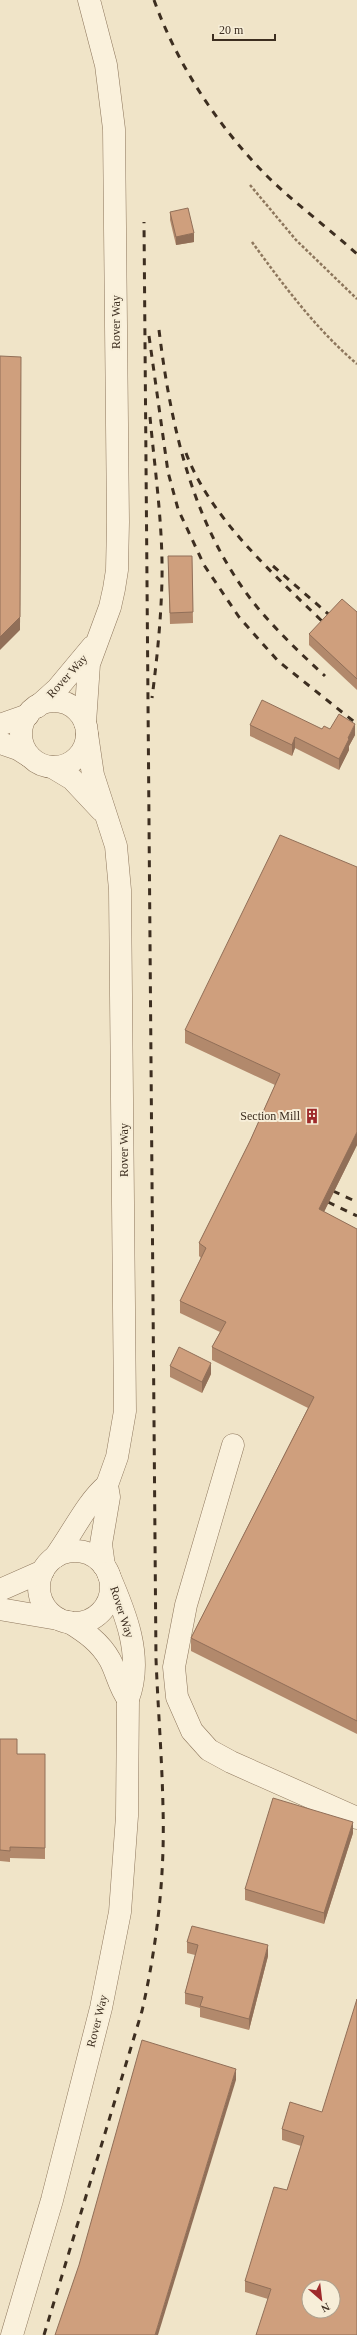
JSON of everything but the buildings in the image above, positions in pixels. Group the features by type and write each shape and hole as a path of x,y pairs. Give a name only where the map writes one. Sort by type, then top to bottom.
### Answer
{"street":[{"name":"Rover Way","path":"12,2335 52,2200 101,2008 120,1912 127,1816 128,1699 134,1682 132,1646 122,1604 106,1570 101,1544 109,1496 107,1485 122,1437 125,1411 126,1354 120,890 116,846 91,766 86,729 86,687 95,643 110,608 117,570 115,164 110,93 100,38 89,0"},
{"name":"Rover Way","path":"32,711 57,689 95,643"},
{"path":"0,725 32,711 45,703 65,703 74,708 86,729 80,754 72,762 62,766 52,767 43,765 18,749 0,742"},
{"path":"29,756 22,740 21,731 32,711"},
{"name":"Rover Way","path":"52,767 72,779 106,815"},
{"path":"233,1445 186,1605 174,1668 177,1697 192,1731 209,1750 231,1762 357,1818"},
{"name":"Rover Way","path":"49,1564 73,1533 95,1495 107,1485"},
{"path":"0,1590 49,1564 66,1552 77,1551 96,1557 106,1570 111,1584 110,1595 106,1605 99,1614 80,1623 0,1609"},
{"path":"49,1564 39,1581 39,1592 49,1612 87,1634 101,1647 110,1660 120,1688 128,1699"}],"path":[{"path":"250,184 296,240 357,299"},
{"path":"252,242 299,306 357,364"}],"railway":[{"path":"154,0 174,47 200,93 231,135 265,174 357,254"},
{"path":"44,2335 142,2011 156,1936 163,1859 162,1789 156,1659 144,222"},
{"path":"159,330 170,404 178,440 188,476 216,544 235,576 257,607 290,643 325,676"},
{"path":"149,336 168,472 178,509 204,565 239,617 278,661 357,724"},
{"path":"150,417 162,560 160,625 152,698"},
{"path":"186,453 197,478 228,524 267,567 327,626"},
{"path":"273,566 334,619"},
{"path":"333,1191 357,1202"},
{"path":"328,1202 357,1216"}],"place":[{"name":"Section Mill","path":"312,1116"}]}
